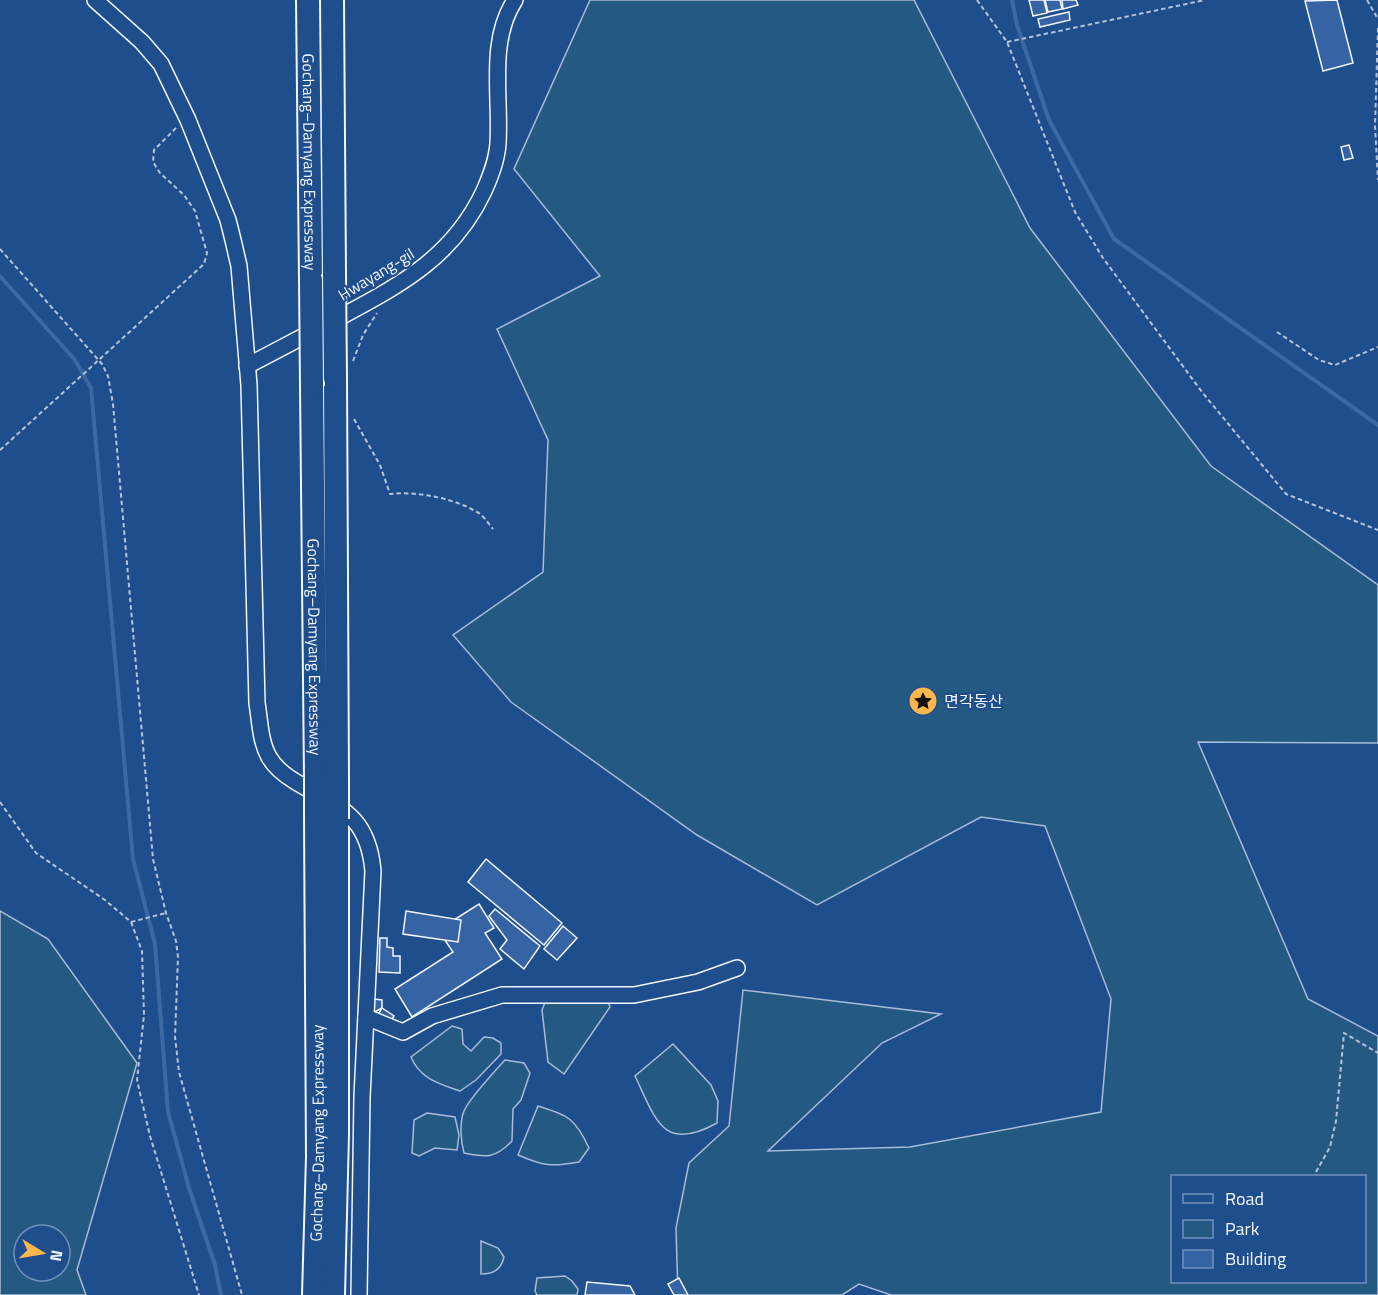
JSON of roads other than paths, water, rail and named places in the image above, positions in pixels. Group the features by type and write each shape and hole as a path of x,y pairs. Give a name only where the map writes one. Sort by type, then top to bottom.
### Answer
{"highway":[{"name":"Gochang–Damyang Expressway","path":"308,0 312,386 327,779"},
{"name":"Gochang–Damyang Expressway","path":"314,1295 334,378 332,0"},
{"name":"Gochang–Damyang Expressway","path":"326,818 337,1134 333,1295"}],"street":[{"path":"95,0 142,42 161,64 188,120 228,220 239,266 247,366 257,703 263,743 270,759 289,778 347,813 357,822 368,839 371,850 373,871 362,1097 359,1295"},
{"name":"Hwayang-gil","path":"247,366 387,291 418,272 452,241 471,215 487,185 496,158 500,40 505,18 515,0"},
{"path":"366,1017 403,1032 432,1016 502,995 634,995 698,982 737,968"}],"waterway":[{"path":"1012,0 1017,25 1049,120 1114,239 1378,425"},
{"path":"0,276 75,360 91,388 133,859 155,944 168,1112 189,1188 215,1265 221,1295"}],"place":[{"name":"면각동산","path":"923,701"}]}
